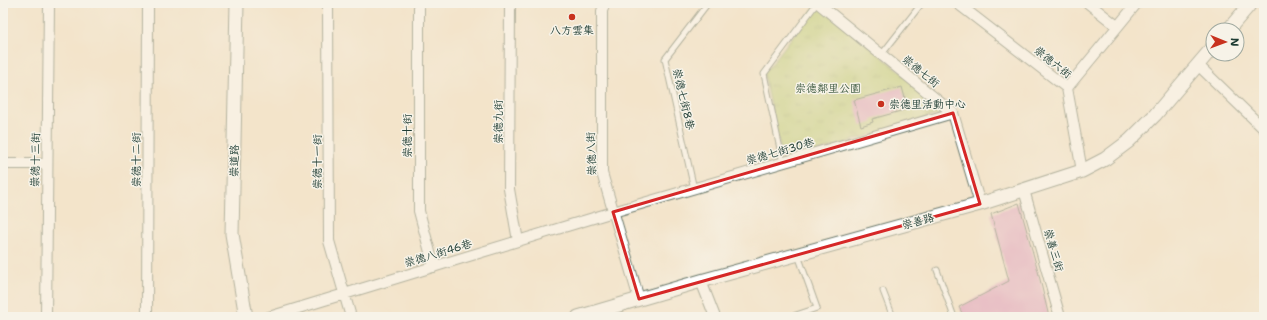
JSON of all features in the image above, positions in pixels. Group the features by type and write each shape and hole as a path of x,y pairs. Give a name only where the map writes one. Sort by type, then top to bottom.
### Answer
{"street":[{"name":"崇德十三街","path":"46,317 49,3"},
{"name":"崇德十二街","path":"148,3 148,317"},
{"name":"崇道路","path":"237,3 232,234 246,317"},
{"name":"崇德十一街","path":"328,3 329,241 351,317"},
{"name":"崇德十街","path":"419,3 419,211 434,267"},
{"name":"崇德九街","path":"510,3 510,189 518,241"},
{"name":"崇德八街","path":"605,3 602,11 602,173 639,299"},
{"name":"崇德七街","path":"817,3 882,54 953,113"},
{"name":"崇德六街","path":"957,3 1067,88 1082,171"},
{"path":"1088,3 1117,26"},
{"path":"1067,88 1137,3"},
{"path":"1235,22 1251,3"},
{"name":"崇善路","path":"578,317 701,281 980,204 1082,171 1105,159 1129,141 1155,115 1205,56"},
{"path":"1198,64 1259,118 1264,129"},
{"path":"953,113 980,204"},
{"name":"崇德七街30巷","path":"613,212 953,113"},
{"path":"3,164 47,164"},
{"name":"崇善三街","path":"1024,190 1060,317"},
{"name":"崇德八街46巷","path":"269,317 613,212"},
{"path":"701,281 715,317"}],"lane":[{"name":"崇德七街8巷","path":"694,188 665,60 708,3"},
{"path":"783,163 764,74 817,3"},
{"path":"882,54 922,3"},
{"path":"790,317 817,308 798,254"},
{"path":"937,270 954,317"},
{"path":"883,291 893,317"}],"highlighted area":[{"path":"953,113 980,204 639,299 613,212"}],"green space":[{"name":"崇德鄰里公園","path":"817,4 949,111 783,162 764,74"}],"building":[{"name":"崇德里活動中心","path":"902,87 908,109 872,119 873,122 861,126 854,100"},
{"path":"1019,203 1049,317 964,317 959,307 1009,281 991,214"}],"place":[{"name":"八方雲集","path":"572,17"},
{"name":"崇德里活動中心","path":"881,104"}]}
